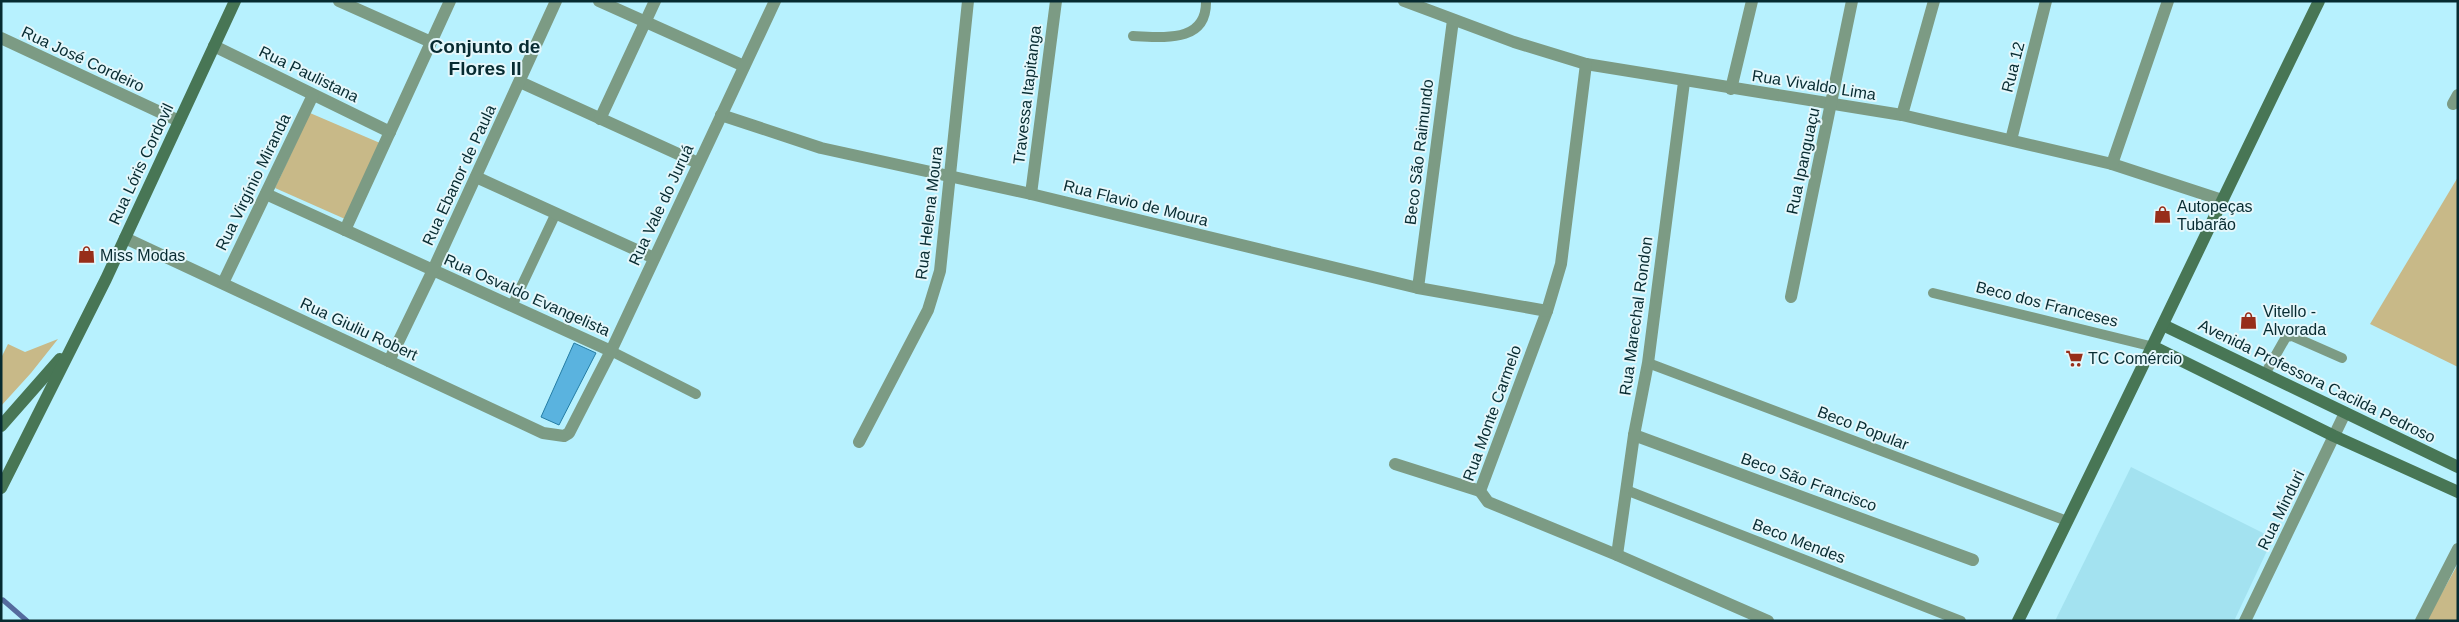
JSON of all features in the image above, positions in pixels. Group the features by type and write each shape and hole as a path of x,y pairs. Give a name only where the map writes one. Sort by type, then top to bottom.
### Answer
{"street":[{"name":"Rua Lóris Cordovil","path":"75,340 125,238 235,1"},
{"path":"339,1 353,4 431,42"},
{"path":"345,230 450,1"},
{"name":"Rua Ebanor de Paula","path":"389,362 556,1"},
{"path":"599,1 744,66"},
{"path":"600,118 655,1"},
{"name":"Rua Vale do Juruá","path":"575,422 611,351 775,1"},
{"name":"Rua Helena Moura","path":"859,442 928,310 935,292 951,177 968,1"},
{"name":"Travessa Itapitanga","path":"1031,194 1056,1"},
{"name":"Rua Vivaldo Lima","path":"1404,1 1453,20 1586,64 1684,82 1902,115 2112,164 2222,200"},
{"path":"1731,89 1752,1"},
{"name":"Rua Ipanguaçu","path":"1792,297 1852,1"},
{"path":"1902,115 1934,1"},
{"name":"Rua 12","path":"2012,140 2046,1"},
{"path":"2112,164 2168,1"},
{"path":"2018,621 2154,346 2222,200 2319,1"},
{"name":"Beco São Raimundo","path":"1418,288 1453,20"},
{"name":"Rua José Cordeiro","path":"1,38 179,122"},
{"name":"Rua Paulistana","path":"214,46 390,132"},
{"name":"Rua Monte Carmelo","path":"1586,64 1560,264 1547,311 1480,491 1488,502 1617,555 1768,621"},
{"path":"520,82 698,163"},
{"name":"Rua Marechal Rondon","path":"1617,555 1634,435 1648,363 1684,82"},
{"name":"Rua Virgínio Miranda","path":"223,283 313,96"},
{"name":"Rua Flavio de Moura","path":"721,115 822,148 1031,194 1418,288 1547,311"},
{"path":"476,177 654,258"},
{"name":"Rua Osvaldo Evangelista","path":"266,194 611,351"},
{"name":"Rua Giuliu Robert","path":"125,238 543,433 564,436 569,433 575,422"},
{"name":"Avenida Professora Cacilda Pedroso","path":"2163,325 2458,467"},
{"path":"1,426 75,340"},
{"path":"1,488 75,340"},
{"path":"2154,346 2334,436 2458,492"},
{"name":"Rua Minduri","path":"2245,621 2345,413"},
{"name":"Beco São Francisco","path":"1634,435 1973,560"},
{"path":"1395,464 1480,491"},
{"path":"2422,621 2458,549"}],"lane":[{"path":"1133,36 1170,38 1188,34 1198,26 1206,11 1206,1"},
{"path":"512,306 556,213"},
{"name":"Beco dos Franceses","path":"1933,293 2154,346"},
{"path":"2265,374 2286,336 2292,336 2342,358"},
{"path":"611,351 696,394"},
{"name":"Beco Popular","path":"1648,363 2067,520"},
{"name":"Beco Mendes","path":"1626,490 1961,621"}],"shaded area":[{"path":"310,113 380,143 345,219 275,188"},
{"path":"2458,177 2458,367 2370,324"},
{"path":"58,339 1,406 1,358 8,344 25,352"},
{"path":"2131,467 2273,538 2234,621 2055,621"},
{"path":"2458,564 2458,621 2426,621"}],"building":[{"path":"574,343 596,353 559,425 541,417"}],"waterway":[{"path":"3,600 27,621"}],"place":[{"name":"Autopeças Tubarão","path":"2163,215"},
{"name":"Miss Modas","path":"86,255"},
{"name":"Vitello - Alvorada","path":"2249,320"},
{"name":"TC Comércio","path":"2074,358"}],"district":[{"name":"Conjunto de Flores II","path":"485,57"}]}
